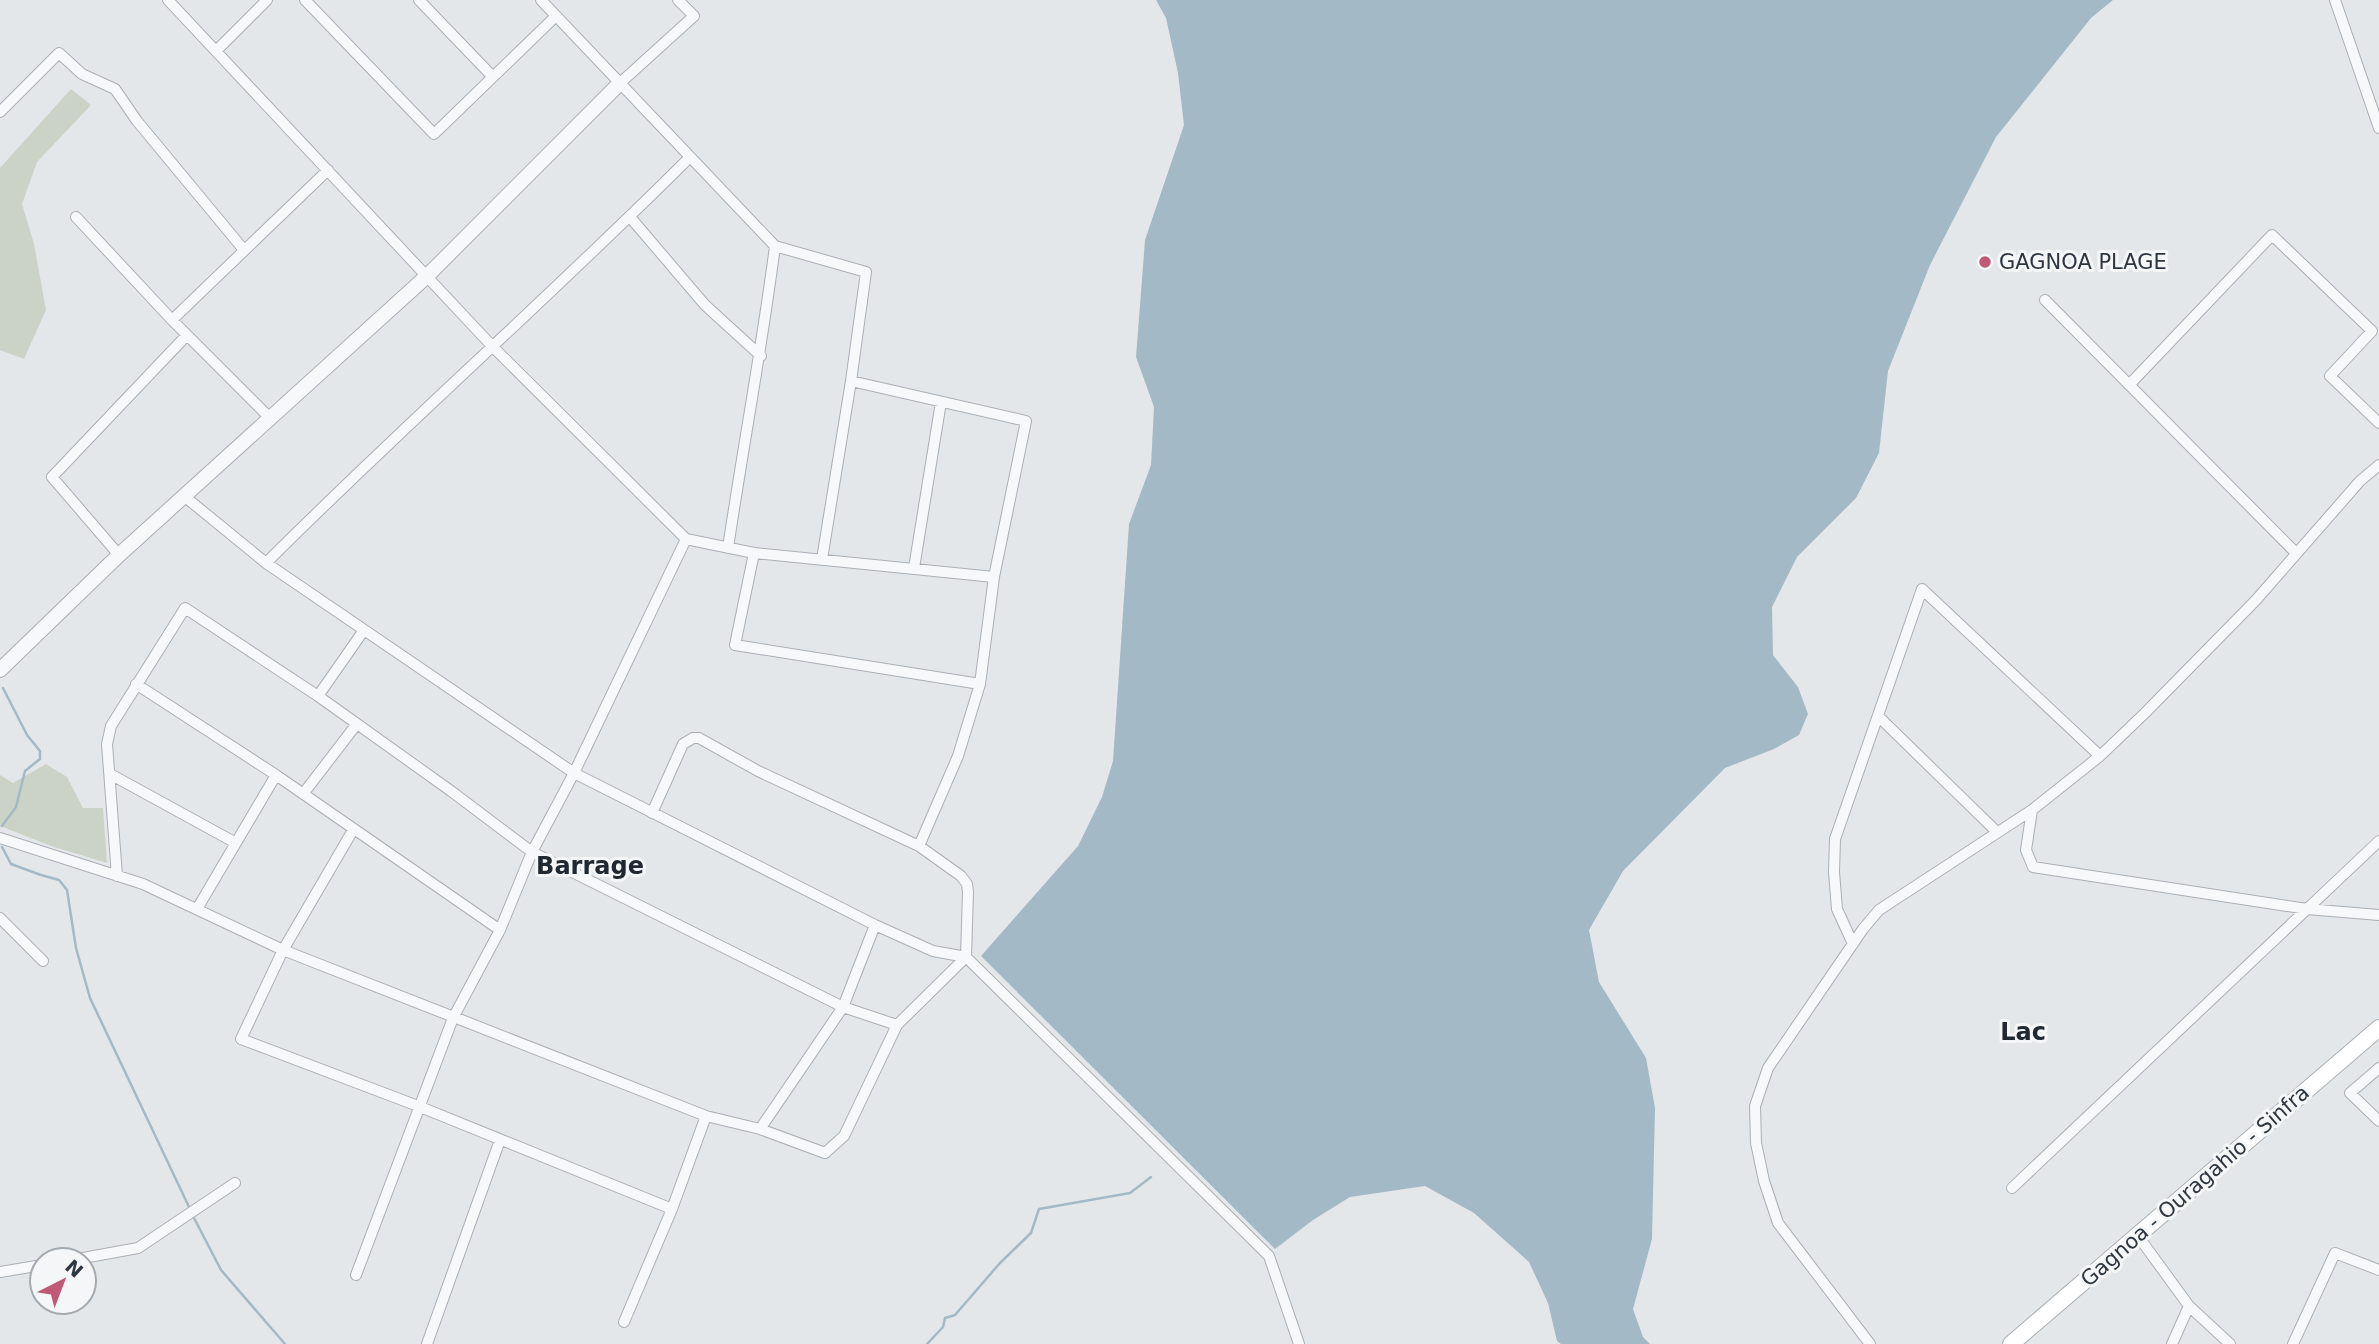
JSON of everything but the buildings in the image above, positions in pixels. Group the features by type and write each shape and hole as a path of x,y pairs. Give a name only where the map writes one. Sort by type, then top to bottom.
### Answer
{"main road":[{"name":"Gagnoa - Ouragahio - Sinfra","path":"2011,1344 2379,1028"}],"street":[{"path":"168,0 492,346 686,539 754,553 995,577"},
{"path":"216,51 267,0"},
{"path":"305,0 434,134 555,16"},
{"path":"419,0 492,76"},
{"path":"541,0 775,246 866,272 822,559"},
{"path":"0,670 119,555 427,276 619,85 694,16 678,0"},
{"path":"2335,0 2379,128"},
{"path":"0,112 59,53 82,74 115,89 137,121 244,250"},
{"path":"266,563 341,488 630,217 689,158"},
{"path":"172,320 328,170"},
{"path":"76,217 172,320 269,417"},
{"path":"630,217 705,305 761,356"},
{"path":"2129,385 2272,235 2372,331 2330,376 2379,423"},
{"path":"728,548 752,393 761,356 775,246"},
{"path":"2045,300 2296,553"},
{"path":"119,555 52,477 187,335"},
{"path":"851,381 1026,421 995,577 980,684 958,756 919,846"},
{"path":"914,568 941,402"},
{"path":"1870,1344 1778,1223 1764,1181 1756,1143 1755,1106 1768,1068 1863,929 1887,904 2032,810 2100,756 2210,649 2360,481 2379,465"},
{"path":"184,496 266,563 573,773 875,925 933,951 966,957 1269,1256 1299,1344"},
{"path":"356,1275 453,1017 500,930 532,852 686,539"},
{"path":"754,553 735,645 980,684"},
{"path":"1853,944 1837,909 1835,839 1922,589 2100,756"},
{"path":"117,876 107,744 111,726 186,608 318,696 532,852 843,1007 897,1025"},
{"path":"318,696 364,629"},
{"path":"136,684 276,775 500,930"},
{"path":"1878,716 1997,832"},
{"path":"303,794 356,725"},
{"path":"0,838 143,884 283,950 706,1116 760,1129 825,1153 844,1136 897,1025 966,957 967,884 961,876 919,846 758,771 699,738 693,738 683,744 652,813"},
{"path":"110,774 236,843"},
{"path":"197,909 276,775"},
{"path":"2032,810 2026,850 2033,867 2307,909 2379,915"},
{"path":"353,830 283,950 241,1039 418,1106 672,1209"},
{"path":"2012,1188 2379,841"},
{"path":"0,918 43,961"},
{"path":"760,1129 843,1007 875,925"},
{"path":"2379,1068 2350,1093 2379,1121"},
{"path":"624,1321 672,1209 706,1116"},
{"path":"428,1344 500,1140"},
{"path":"98,1255 138,1248 235,1183"},
{"path":"2138,1236 2189,1306 2230,1344"},
{"path":"2293,1344 2335,1253 2379,1270"},
{"path":"0,1272 28,1267"},
{"path":"2172,1344 2189,1306"}],"shaded area":[{"path":"71,89 91,105 37,162 22,204 34,244 46,310 24,359 0,350 0,168"},
{"path":"46,764 67,777 83,808 103,808 107,863 51,846 0,826 0,775 13,783"}],"water":[{"path":"1156,0 2113,0 2091,18 1996,137 1930,265 1888,371 1879,453 1856,498 1797,557 1772,607 1773,655 1798,687 1808,714 1799,735 1774,749 1725,768 1623,871 1589,930 1599,982 1646,1058 1655,1108 1652,1239 1633,1309 1643,1337 1650,1344 1561,1344 1557,1341 1548,1303 1529,1262 1474,1213 1425,1186 1350,1197 1313,1220 1275,1249 981,956 1078,846 1102,797 1113,761 1129,524 1151,465 1154,407 1136,357 1145,240 1184,125 1178,73 1166,18"}],"waterway":[{"path":"2,826 16,807 25,771 40,759 40,751 27,735 3,688"},
{"path":"2,847 11,864 59,880 67,890 76,948 90,998 190,1209"},
{"path":"927,1344 943,1327 945,1318 955,1315 1000,1263 1031,1233 1039,1209 1130,1193 1151,1177"},
{"path":"193,1216 221,1270 285,1344"}],"place":[{"name":"GAGNOA PLAGE","path":"1985,262"}],"district":[{"name":"Barrage","path":"590,866"},
{"name":"Lac","path":"2023,1032"}]}
